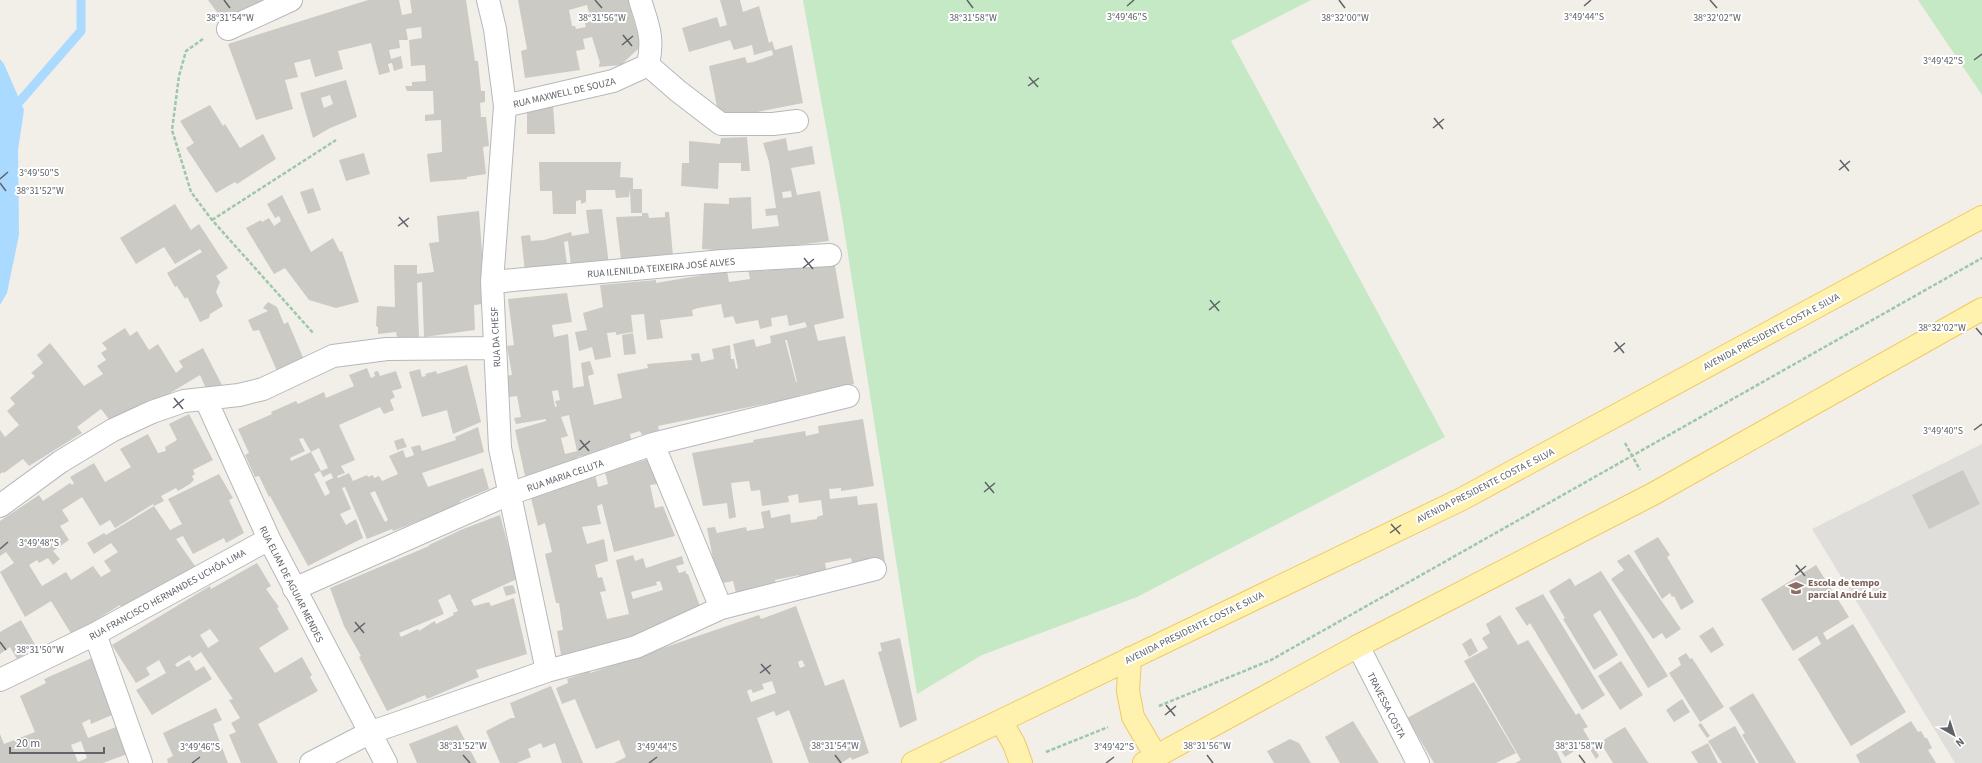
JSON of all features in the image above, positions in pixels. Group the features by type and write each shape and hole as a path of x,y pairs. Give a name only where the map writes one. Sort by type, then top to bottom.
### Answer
{"main road":[{"name":"AVENIDA PRESIDENTE COSTA E SILVA","path":"913,763 1462,499 1982,217"},
{"path":"1130,658 1128,691 1133,717 1150,760 1358,646 1654,494 1982,309"},
{"path":"1001,721 1014,744 1021,763"}],"street":[{"path":"228,29 290,0"},
{"name":"RUA DA CHESF","path":"488,0 495,29 505,106 492,282 500,448 547,671"},
{"path":"640,0 650,32 652,47 648,65 678,91 721,124 773,124 797,121"},
{"name":"RUA MAXWELL DE SOUZA","path":"505,106 613,81 648,65"},
{"name":"RUA ILENILDA TEIXEIRA JOSÉ ALVES","path":"492,282 722,261 830,255"},
{"path":"0,506 60,462 113,430 152,412 184,401 206,400 239,395 263,388 333,356 386,349 495,348"},
{"name":"RUA MARIA CELUTA","path":"294,589 509,494 653,444 848,396"},
{"name":"RUA ELIAN DE AGUIAR MENDES","path":"206,400 269,539 386,763"},
{"path":"653,444 721,608"},
{"name":"RUA FRANCISCO HERNANDES UCHÔA LIMA","path":"0,680 95,634 269,539"},
{"path":"311,763 369,733 547,671 636,648 721,608 875,569"},
{"path":"95,634 141,763"},
{"name":"TRAVESSA COSTA","path":"1358,646 1418,763"}],"path":[{"path":"228,29 199,41 186,51 179,76 172,130 191,192 212,220 333,356"},
{"path":"212,220 336,140"},
{"path":"1021,763 1271,660 1982,258"},
{"path":"1625,443 1643,475"}],"shaded area":[{"path":"1982,444 1982,763 1955,763 1812,529"}],"green space":[{"path":"803,0 1311,0 1231,41 1445,437 1137,597 982,655 917,694 841,210"},
{"path":"1918,0 1982,0 1982,95"}],"water":[{"path":"0,59 4,64 24,110 18,150 19,235 7,293 0,305"}],"building":[{"path":"208,0 266,0 227,26"},
{"path":"368,0 399,0 402,15 412,13 410,0 466,0 475,61 478,61 481,91 485,91 485,102 480,103 481,117 486,117 489,146 483,147 486,174 467,177 467,179 430,182 427,154 442,152 441,120 425,121 425,115 434,114 433,91 407,91 405,86 412,86 412,82 426,81 425,65 411,66 409,40 422,38 421,27 406,29 408,40 399,40 400,48 389,50 391,59 401,56 403,68 394,71 392,63 388,64 390,72 379,75 371,43 338,51 343,69 315,77 310,59 294,63 298,77 285,80 293,109 256,120 228,44"},
{"path":"518,0 628,0 641,46 621,65 599,67 600,63 592,37 583,39 585,49 576,51 580,70 525,78 521,51 527,49","holes":["587,5 591,21 585,23 586,27 576,29 575,26 572,26 569,10"]},
{"path":"720,0 740,0 743,12 759,6 769,43 772,41 775,50 792,45 803,103 742,115 742,113 719,117 709,66 745,57 747,63 753,62 773,55 772,50 754,55 752,45 734,50 730,40 689,52 682,28 717,17 720,27 727,25"},
{"path":"346,80 357,117 330,128 313,138 300,93","holes":["330,95 333,104 324,108 321,98"]},
{"path":"210,105 223,126 225,124 240,148 263,134 276,159 237,184 235,182 216,193 186,148 194,143 180,121"},
{"path":"553,105 555,134 527,134 527,107"},
{"path":"747,137 750,171 741,171 741,163 719,163 718,189 681,186 682,163 689,163 689,141 720,144 721,138"},
{"path":"786,138 788,151 812,146 815,164 791,168 797,195 820,191 829,241 728,254 728,251 702,249 704,203 729,204 729,198 751,197 752,229 779,226 777,215 766,216 765,209 776,208 769,162 763,143","holes":["791,191 792,197 783,198 782,192"]},
{"path":"364,153 370,174 346,181 339,160"},
{"path":"539,162 621,162 620,177 633,178 633,189 642,189 642,213 631,213 630,189 629,197 616,198 615,190 586,190 586,202 581,204 581,200 576,201 576,214 553,214 552,191 540,191"},
{"path":"313,188 321,210 308,214 300,192"},
{"path":"282,195 311,252 333,238 340,252 342,251 359,302 336,308 309,300 285,268 274,274 246,228 261,220 262,222 269,218 274,226 281,221 279,216 275,218 267,204"},
{"path":"175,204 191,230 199,224 228,268 216,276 220,282 216,292 223,306 210,314 209,318 200,322 187,297 185,299 177,286 175,287 167,273 202,252 200,249 175,264 164,247 136,264 120,238"},
{"path":"602,209 609,265 571,266 568,241 564,242 568,272 525,272 521,236 530,235 531,241 544,240 571,232 572,236 589,233 586,210"},
{"path":"479,211 483,266 483,304 474,305 475,330 424,337 422,282 417,283 419,337 397,337 396,332 378,334 378,327 376,326 377,306 395,307 394,265 417,265 417,274 434,272 429,243 439,242 437,216"},
{"path":"665,212 669,212 673,256 621,260 616,217 642,216 642,213 648,213 649,218 665,217"},
{"path":"834,260 844,318 814,325 818,341 845,336 854,384 800,395 801,399 775,405 774,402 658,426 659,430 642,435 640,431 630,434 631,440 604,448 605,451 577,457 578,460 525,476 515,430 546,421 546,419 516,424 514,418 521,417 517,396 509,397 505,376 512,375 507,346 514,345 508,299 567,293 572,322 552,325 554,337 568,334 573,388 584,386 581,363 590,361 594,374 588,376 594,405 622,398 617,374 648,368 647,364 692,360 691,354 699,353 701,362 714,359 712,349 730,345 731,359 734,359 736,369 738,368 733,344 754,339 756,347 771,343 770,336 807,327 805,322 789,326 787,315 771,318 772,326 760,329 758,320 736,324 733,316 724,318 721,304 692,310 693,316 660,320 663,338 647,340 644,314 631,315 633,332 616,335 616,332 607,333 611,357 595,360 592,347 579,351 575,332 587,330 583,313 603,307 600,285 656,280 656,283 727,271 729,282 750,279 748,269 763,267 763,271","holes":["785,340 787,340 797,382 796,382","558,390 560,400 555,401 557,406 555,407 552,391","569,415 577,451 565,454 561,438 568,436 561,417"]},
{"path":"268,302 277,307 284,324 288,322 304,360 277,371 259,330 253,331 248,320 268,311 263,308"},
{"path":"125,328 130,336 137,331 149,350 158,344 176,373 183,367 179,361 203,348 223,387 208,393 200,375 139,412 111,422 101,409 77,427 82,433 29,466 23,459 4,473 3,472 0,474 0,430 5,437 19,425 7,411 15,404 10,398 35,376 31,373 43,363 37,355 50,343 84,386 103,374 97,366 106,360 101,353 107,349 102,343"},
{"path":"633,333 636,354 624,355 622,335"},
{"path":"467,365 481,422 453,434 447,410 422,417 409,372 420,369 422,377 426,376 425,374 436,371 437,374"},
{"path":"367,368 371,378 375,376 374,372 378,371 380,376 396,371 402,388 392,391 395,397 390,400 394,410 384,414 380,407 339,425 355,460 341,466 345,473 337,476 338,478 349,473 353,481 367,475 368,477 373,475 374,478 379,476 382,481 398,474 389,456 403,450 406,458 414,455 411,447 420,445 422,451 456,440 455,437 478,427 484,452 422,473 428,487 483,468 489,489 460,501 460,503 439,513 393,531 392,529 367,539 345,487 342,488 351,509 340,514 346,525 356,519 363,538 308,566 270,496 269,497 259,476 255,477 245,455 249,453 238,429 272,414 271,412 296,401 298,404 324,392 326,398 354,386 349,375","holes":["303,438 311,452 291,461 290,458 305,451 299,439","319,448 328,468 321,471 311,452","320,471 323,477 331,473 333,478 325,482 330,493 325,496 314,474","375,491 388,520 385,522 370,493"]},
{"path":"189,414 213,460 193,470 195,474 192,476 194,480 190,484 178,491 176,488 161,496 164,501 154,506 170,530 182,524 168,499 219,474 233,498 229,500 244,533 226,543 224,538 193,554 183,536 176,539 195,566 123,609 120,605 72,635 51,601 25,617 0,572 14,563 6,552 0,556 0,521 39,495 43,501 70,483 72,485 74,483 70,477 94,463 105,482 131,467 120,449 148,434 158,453 166,451 165,447 177,440 169,424","holes":["82,497 100,526 110,520 115,528 153,504 154,506 106,535 104,533 87,543 94,554 111,543 118,552 104,561 111,571 101,577 93,566 71,580 66,572 42,586 29,565 37,560 39,563 48,558 53,565 60,559 53,551 69,540 60,526 69,521 62,510"]},
{"path":"863,419 874,486 841,491 841,488 829,489 830,499 857,496 858,505 877,503 885,563 853,568 851,558 825,563 827,573 800,578 799,575 775,580 776,584 737,597 733,581 718,584 707,528 715,527 717,533 746,527 747,531 764,528 761,512 770,510 771,518 790,514 791,523 817,519 817,517 823,515 821,500 799,503 798,494 788,496 789,502 762,506 760,490 751,491 749,481 731,483 736,517 729,519 727,503 703,506 692,453 805,431 806,436 819,433 818,426"},
{"path":"403,438 407,447 397,450 394,441"},
{"path":"651,458 658,484 650,485 655,508 663,506 675,536 614,552 602,504 597,506 601,524 582,527 587,544 604,539 608,561 595,565 598,578 602,577 606,591 600,592 607,619 629,614 616,560 633,555 635,561 643,558 646,568 682,556 684,564 676,566 679,573 686,571 686,574 688,574 701,609 635,639 561,655 557,631 563,630 559,603 556,603 545,554 552,552 545,523 538,526 531,498 595,475 598,487 608,484 605,472","holes":["660,581 663,590 633,599 631,592 657,585 656,582"]},
{"path":"1963,470 1980,504 1929,529 1912,495"},
{"path":"500,515 517,579 471,600 474,606 489,602 491,606 514,598 527,654 476,670 479,677 427,699 425,695 387,711 359,657 361,656 344,626 330,588 429,546 463,529","holes":["450,594 458,611 453,613 454,615 436,624 435,621 419,631 418,629 401,637 399,633 444,614 438,600"]},
{"path":"1658,537 1670,555 1667,557 1694,602 1681,610 1674,596 1672,597 1670,593 1662,599 1634,551"},
{"path":"1629,554 1681,629 1666,639 1662,633 1653,639 1611,579 1624,570 1617,561"},
{"path":"257,563 271,586 266,589 279,607 277,608 289,629 259,648 275,673 302,657 312,675 310,677 318,691 258,724 278,763 241,763 229,735 236,732 231,723 240,718 229,700 233,699 201,652 192,658 190,655 175,664 177,667 189,660 196,671 204,666 212,679 152,715 136,690 166,673 159,660 146,668 150,675 136,683 112,645 210,586 211,589","holes":["210,629 219,641 208,648 200,635"]},
{"path":"1816,565 1849,617 1823,633 1827,640 1853,624 1906,712 1851,746 1798,659 1821,644 1817,636 1793,651 1761,599"},
{"path":"1601,571 1668,676 1648,688 1600,610 1593,615 1618,655 1594,670 1563,619 1565,618 1549,591 1570,578 1575,586"},
{"path":"513,585 516,593 506,596 503,587"},
{"path":"1543,594 1605,695 1582,710 1530,623 1527,626 1515,608"},
{"path":"796,606 825,686 844,679 869,753 852,760 851,757 841,763 809,763 789,710 776,716 774,711 757,718 773,763 614,763 626,757 619,740 596,749 575,699 562,704 556,688 568,683 567,679 590,671 590,673 759,615 761,619","holes":["802,660 805,666 800,668 798,662","772,681 776,693 751,702 747,691 751,689 753,693 764,689 762,684"]},
{"path":"1500,615 1518,645 1528,640 1576,715 1579,713 1588,727 1583,729 1599,756 1596,759 1586,743 1565,757 1557,744 1554,745 1562,763 1515,763 1521,760 1464,661 1488,648 1482,638 1490,633 1486,624"},
{"path":"21,620 37,648 17,659 10,647 0,654 0,632"},
{"path":"1713,627 1724,645 1711,653 1699,636"},
{"path":"900,638 917,720 900,728 878,652 882,651 880,643"},
{"path":"1471,638 1478,651 1469,657 1462,644"},
{"path":"1686,653 1690,659 1692,658 1724,707 1700,722 1669,673 1681,665 1678,658"},
{"path":"94,657 119,712 91,724 90,719 82,723 88,738 121,725 130,753 103,763 0,763 0,734 4,744 35,732 20,696 46,683 44,679","holes":["81,741 87,758 78,762 71,745"]},
{"path":"1621,661 1643,695 1620,710 1598,676"},
{"path":"1474,682 1516,753 1496,763 1434,763 1407,718"},
{"path":"551,686 583,763 562,763 555,743 543,748 541,743 528,749 531,757 517,763 500,763 486,731 511,718 515,718 510,703"},
{"path":"1753,693 1796,763 1759,763 1742,735 1745,733 1729,708"},
{"path":"1682,699 1690,712 1674,722 1666,710"},
{"path":"216,708 222,720 213,724 228,763 168,763 167,759 173,756 163,733"},
{"path":"1353,721 1379,763 1340,763 1325,737"},
{"path":"1911,721 1918,732 1921,731 1925,738 1927,738 1932,748 1928,750 1936,763 1860,763 1856,755"},
{"path":"1701,723 1710,736 1707,738 1698,725"},
{"path":"457,725 477,763 417,763 409,744"},
{"path":"1735,726 1756,763 1722,763 1708,741"},
{"path":"1625,727 1649,763 1613,763 1600,742"},
{"path":"1290,739 1299,743 1311,763 1274,763 1267,751"},
{"path":"1708,743 1718,763 1698,763 1691,752"}],"waterway":[{"path":"0,124 81,31 81,0"}],"place":[{"name":"Escola de tempo parcial André Luiz","path":"1796,588"}]}
